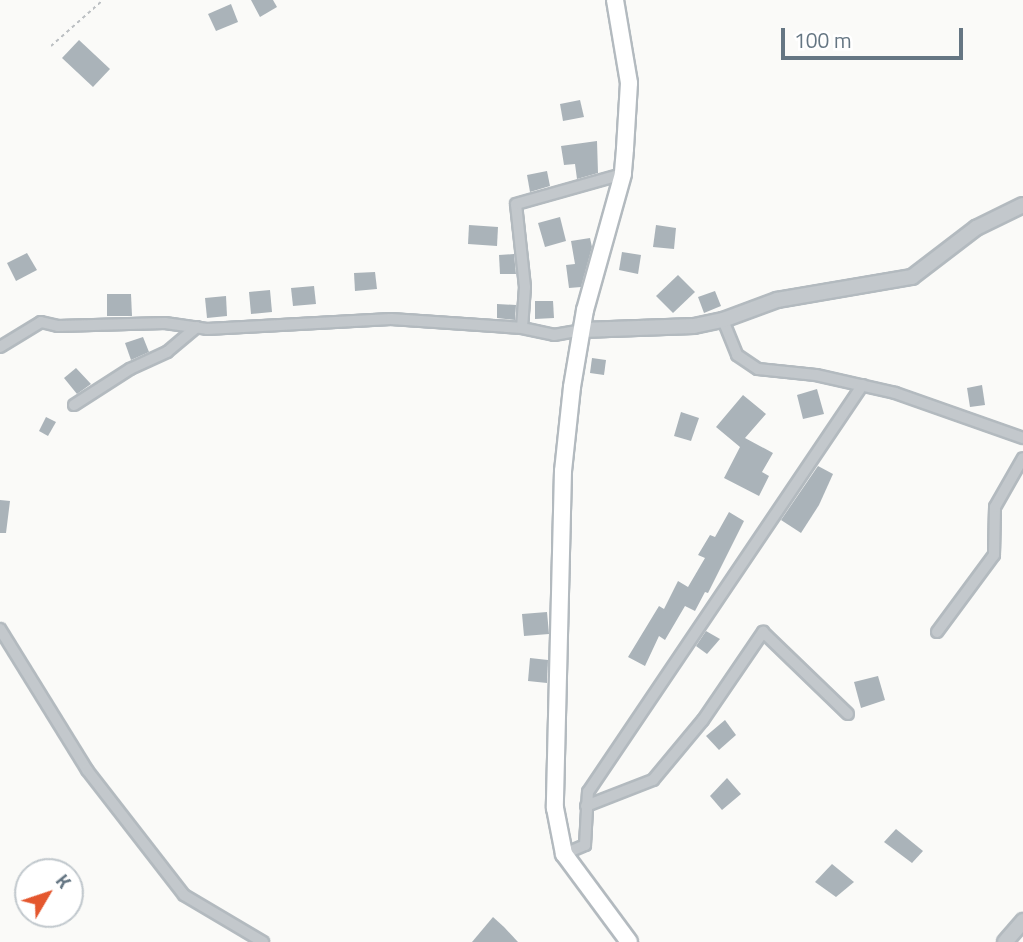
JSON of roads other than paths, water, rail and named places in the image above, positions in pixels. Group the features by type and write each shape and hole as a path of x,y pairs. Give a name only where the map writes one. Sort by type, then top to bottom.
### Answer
{"main road":[{"path":"615,0 629,83 623,174 582,330 563,471 555,808 564,854 629,942"}],"street":[{"path":"522,328 525,287 516,204 623,174"},
{"path":"0,348 41,322 58,326 166,323 197,327 391,319 522,328 554,335 582,330 694,326 723,320 777,300 912,277 976,228 1023,205"},
{"path":"723,320 737,355 758,369 816,375 895,393 1023,438"},
{"path":"74,405 130,369 167,352 197,327"},
{"path":"564,854 585,845 589,792 863,386"},
{"path":"937,632 994,555 995,507 1023,458"},
{"path":"0,629 88,770 184,895 263,942"},
{"path":"586,806 653,780 703,720 763,632 848,714"},
{"path":"1005,942 1023,921"}]}
